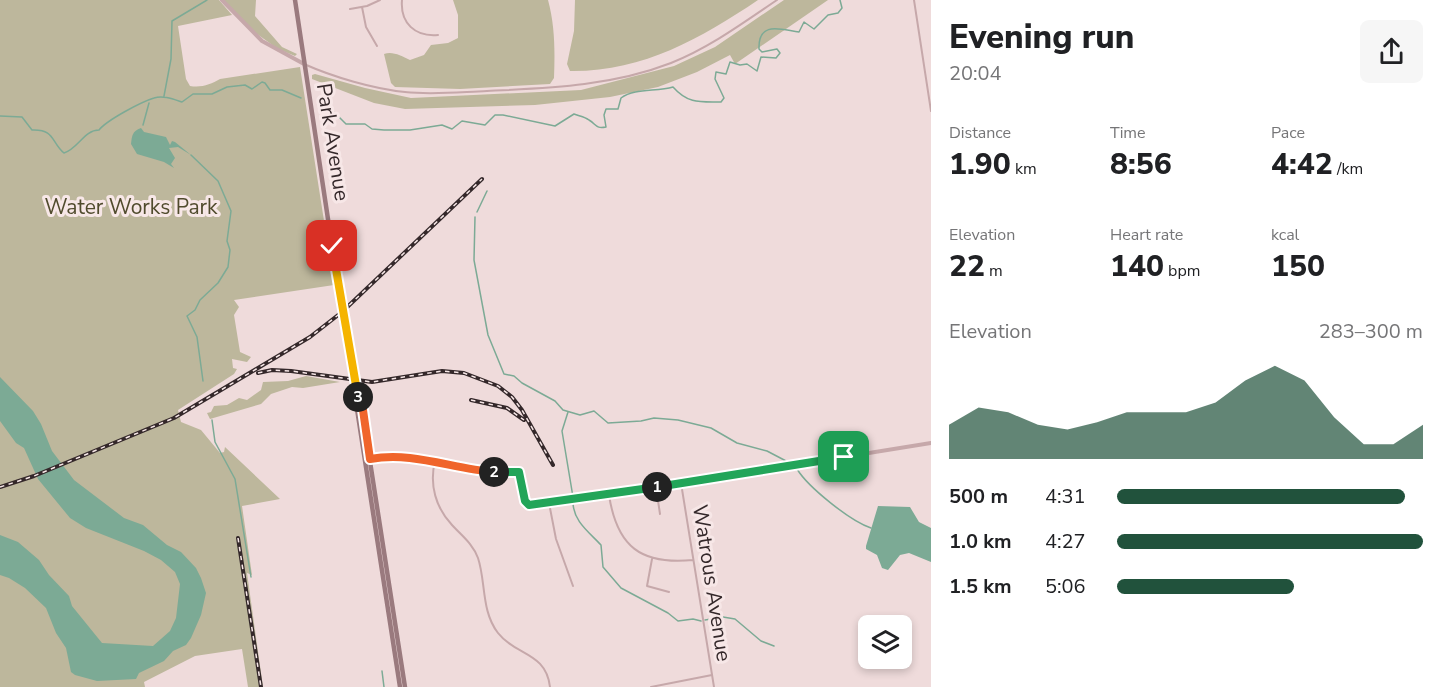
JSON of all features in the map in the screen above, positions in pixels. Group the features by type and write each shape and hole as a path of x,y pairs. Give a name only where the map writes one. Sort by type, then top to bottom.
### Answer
{"main road":[{"name":"Park Avenue","path":"295,0 342,312 358,396 363,410 400,687"},
{"name":"Park Avenue","path":"368,460 405,687"}],"street":[{"path":"222,0 262,41 304,64 407,93 499,90 596,83 639,74 686,57 777,0"},
{"path":"350,9 380,0"},
{"path":"402,0 403,15 411,28 421,34 438,35"},
{"path":"914,0 931,111"},
{"path":"362,7 366,27 377,46"},
{"path":"368,460 404,457 485,471 519,472 526,504 609,495 931,443"},
{"path":"435,461 432,477 436,501 446,518 470,543 477,555 492,623 506,641 539,662 548,674 550,687"},
{"name":"Watrous Avenue","path":"681,483 714,687"},
{"path":"656,487 660,514"},
{"path":"609,495 613,514 624,538 635,551 652,559 675,562 693,560"},
{"path":"549,503 556,539 573,586"},
{"path":"652,559 646,586 669,592"},
{"path":"651,687 712,675"}],"green space":[{"name":"Water Works Park","path":"0,0 219,0 232,15 178,26 186,79 190,86 202,86 220,79 300,67 334,285 234,300 239,307 234,315 240,352 251,357 247,362 232,359 233,368 237,369 234,374 178,410 181,422 201,430 220,453 224,452 225,447 280,499 242,506 252,575 247,573 263,687 248,687 242,649 195,656 144,682 145,687 0,687"},
{"path":"223,0 256,0 255,16 282,47 297,54 295,56 278,49 257,34"},
{"path":"453,0 548,0 554,48 554,78 550,84 460,89 395,87 391,83 384,54 394,54 410,60 424,55 431,45 448,43 458,38 458,15"},
{"path":"575,0 758,0 692,40 646,59 622,66 570,71 567,64 574,31"},
{"path":"784,0 828,0 735,64 730,55 697,72 658,87 610,97 535,105 405,109 374,103 312,79 312,75 315,74 411,98 581,90 674,66 715,47"},
{"path":"306,376 340,382 303,388 292,387 271,394 261,404 210,419 207,413 211,412 214,406 227,405 239,398 247,400 261,390 263,382 288,381"}],"shaded area":[{"path":"141,128 144,132 166,137 170,145 172,141 175,142 191,155 178,147 169,148 175,158 171,164 174,168 164,162 137,154 131,144 134,132"},
{"path":"0,377 33,411 52,451 74,480 124,518 143,525 167,545 181,552 196,568 201,578 206,593 201,615 191,638 186,645 173,651 164,661 139,673 136,679 97,681 71,672 66,648 56,633 46,608 25,588 0,575 0,535 18,542 39,560 49,575 69,596 72,606 102,643 153,646 170,631 176,618 180,584 175,572 161,560 144,551 86,528 70,518 38,479 24,448 16,443 0,421"},
{"path":"878,506 910,507 919,522 931,528 931,562 909,553 900,555 888,570 882,568 877,555 866,549"}],"waterway":[{"path":"164,96 171,59 172,21 207,0"},
{"path":"320,105 335,113 346,124 365,124 372,129 384,130 410,130 442,125 452,129 462,121 485,125 495,115 555,126 574,114 598,127 606,127 604,115 606,109 618,109 621,98 639,91 673,87 689,99 701,102 721,102 724,98 715,79 716,72 726,74 730,62 740,65 747,64 757,71 761,57 776,58 780,53 777,49 762,52 759,49 762,34 772,29 799,32 804,22 814,29 828,15 838,13 842,8 840,0"},
{"path":"0,116 22,117 32,130 49,134 64,153 89,133 99,130 141,103 157,97 182,102 193,94 212,94 227,87 245,85 252,89 262,82 270,90 282,90 301,98"},
{"path":"143,125 149,103"},
{"path":"191,155 218,181 231,211 227,241 230,250 228,267 218,283 187,316 197,337 203,381"},
{"path":"477,212 487,191"},
{"path":"475,217 474,260 488,335 504,374 514,376 522,383 555,401 563,410 580,415 594,411 608,423 654,418 678,420 711,428 737,443 767,451 788,462"},
{"path":"568,412 562,431 573,497"},
{"path":"212,420 215,442 235,479 251,577"},
{"path":"794,470 797,469 810,485 841,511 871,528"},
{"path":"573,502 579,521 601,545 603,567 621,588 668,613 678,621 693,619 701,621"},
{"path":"705,620 723,617 735,619 761,641 774,646"},
{"path":"382,671 384,687"}],"railway":[{"path":"0,487 34,476 174,418 310,337 342,312 482,179"},
{"path":"258,373 272,370 291,371 372,382 442,371 464,373 498,386 512,397 522,410 553,465"},
{"path":"471,400 507,408 524,420"},
{"path":"238,538 261,687"}],"route":[{"path":"332,246 345,331 363,410 370,459 414,458 485,471 519,472 526,504 531,505 609,495 844,457"}]}
